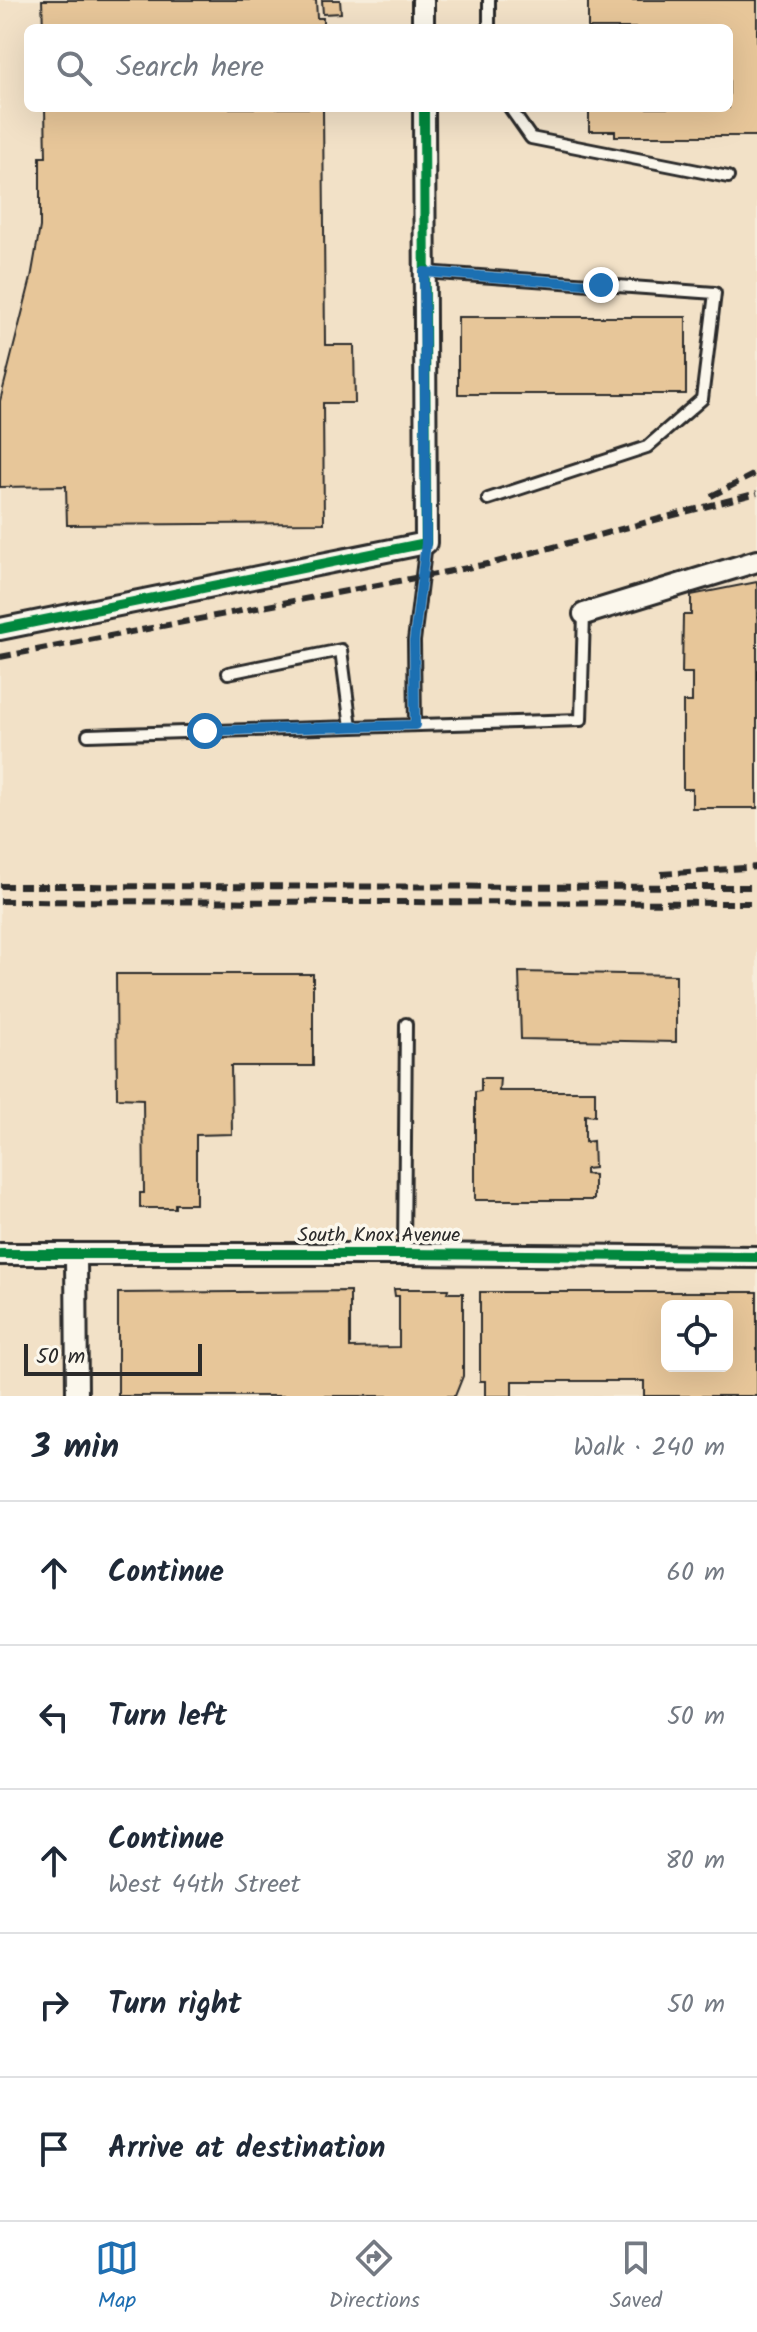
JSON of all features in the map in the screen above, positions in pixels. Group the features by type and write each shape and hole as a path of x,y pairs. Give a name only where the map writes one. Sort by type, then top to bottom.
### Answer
{"street":[{"path":"423,0 423,24"},
{"path":"0,629 426,543 424,112"},
{"path":"584,614 757,561"},
{"name":"South Knox Avenue","path":"0,1254 757,1257"},
{"path":"76,1254 77,1396"}],"lane":[{"path":"489,0 489,24"},
{"path":"513,112 531,138 728,177"},
{"path":"424,272 715,293 702,399 647,447 488,499"},
{"path":"415,725 414,641 426,543"},
{"path":"88,735 581,720 584,614"},
{"path":"228,673 341,650 351,727"},
{"path":"404,1254 406,1024"}],"shaded area":[{"path":"0,0 757,0 757,1396 0,1396"}],"building":[{"path":"42,0 316,0 317,18 323,18 323,24 43,24"},
{"path":"322,0 340,0 341,13 323,14"},
{"path":"588,0 757,0 757,136 615,136 615,131 589,131 589,112 733,112 733,24 588,24"},
{"path":"45,112 323,112 325,345 354,345 355,403 323,403 324,523 67,525 66,486 0,487 0,401 31,278 40,227 40,157 46,157"},
{"path":"458,317 686,317 686,394 458,394"},
{"path":"757,582 757,808 692,808 692,789 683,789 683,702 692,702 692,673 682,673 683,615 691,615 691,595"},
{"path":"519,972 676,975 676,1042 521,1039"},
{"path":"116,974 313,974 313,1066 231,1066 232,1134 196,1135 196,1204 175,1204 175,1208 140,1208 140,1193 144,1193 143,1099 117,1098"},
{"path":"481,1078 500,1078 499,1091 595,1091 595,1116 585,1115 585,1142 593,1141 594,1168 585,1169 585,1174 594,1175 594,1200 475,1200 475,1092 481,1091"},
{"path":"394,1289 448,1289 447,1293 463,1293 463,1376 455,1396 118,1396 118,1293 350,1291 350,1348 399,1347 399,1296 395,1296"},
{"path":"480,1292 757,1292 757,1396 644,1396 644,1381 512,1381 512,1396 485,1396 485,1381 480,1381"}],"railway":[{"path":"711,496 757,473"},
{"path":"0,657 493,563 757,493"},
{"path":"661,874 757,867"},
{"path":"0,886 757,887"},
{"path":"0,901 757,903"}],"cycle path":[{"path":"0,629 426,543 424,112"},
{"path":"0,1254 757,1257"}],"route":[{"path":"205,731 415,725 414,641 426,543 424,272 601,285"}]}
